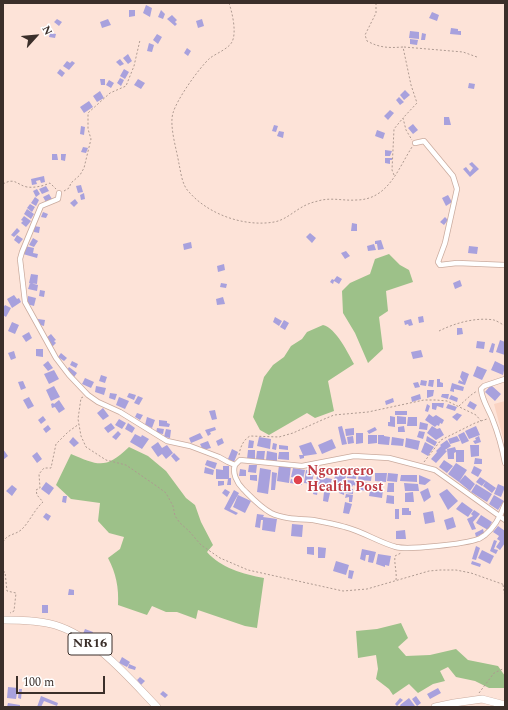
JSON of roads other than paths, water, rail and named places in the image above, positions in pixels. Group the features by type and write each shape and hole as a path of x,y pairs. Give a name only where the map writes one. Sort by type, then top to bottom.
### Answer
{"main road":[{"name":"NR16","path":"4,620 39,622 55,625 72,632 103,653 157,707"},
{"path":"435,707 454,702 482,699 505,705"}],"street":[{"path":"415,143 424,141 453,176 457,189 452,214 438,262 440,265 457,263 505,265"},
{"path":"59,193 58,199 41,206 20,259 21,275 26,302 56,358 88,396 98,402 120,412 167,441 190,446 219,456 235,465"},
{"path":"505,379 484,386 481,389 484,401 492,417 501,442 505,463"},
{"path":"505,504 500,516 489,531 478,540 450,545 398,547 376,540 355,530 272,513 257,503 241,487 235,478 234,467 240,460 302,466 354,456 389,458 435,470 500,516 505,520"}],"place":[{"name":"Ngororero Health Post","path":"298,480"}]}
